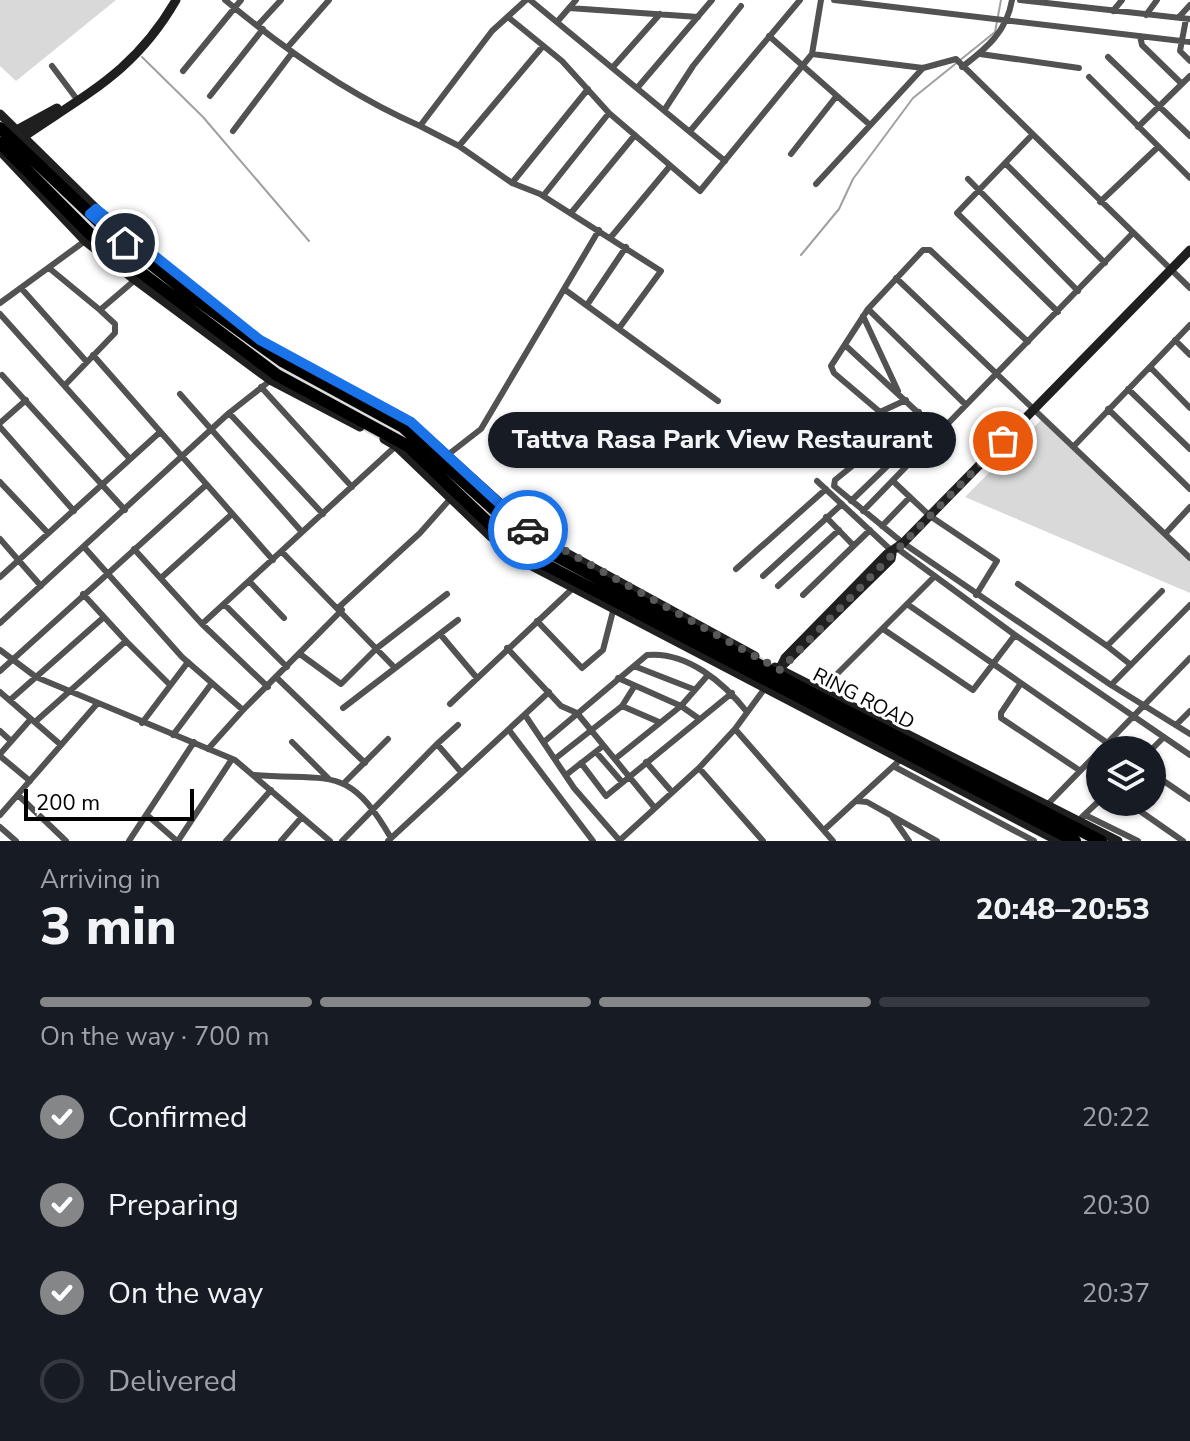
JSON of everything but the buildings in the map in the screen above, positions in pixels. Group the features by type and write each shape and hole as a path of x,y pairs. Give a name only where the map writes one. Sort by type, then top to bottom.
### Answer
{"highway":[{"name":"RING ROAD","path":"6,142 282,361 403,427 444,458 530,542 774,677 1065,830 1101,841"},
{"name":"RING ROAD","path":"6,142 68,217 274,378 398,444 522,552 774,677"},
{"name":"RING ROAD","path":"1065,830 1075,841"}],"street":[{"path":"6,142 76,98 145,42 174,0"},
{"path":"6,142 131,61 157,33 174,0"},
{"path":"225,0 290,50 385,111 459,146 512,183 543,196 661,271 620,327"},
{"path":"183,71 241,0"},
{"path":"210,96 281,0"},
{"path":"233,131 329,0"},
{"path":"420,126 492,31 528,0 691,130 725,161"},
{"path":"557,22 576,0"},
{"path":"638,87 712,0"},
{"path":"691,130 800,0"},
{"path":"508,17 543,46 609,113 700,191 812,54 821,0"},
{"path":"834,0 1186,42"},
{"path":"962,67 980,54 1009,21 1012,0"},
{"path":"1020,0 1185,18"},
{"path":"1088,8 1094,0"},
{"path":"1113,11 1122,0"},
{"path":"1146,15 1157,0"},
{"path":"1190,5 1185,18 1186,42 1180,51 1190,61"},
{"path":"665,109 693,66 741,6"},
{"path":"569,8 698,17"},
{"path":"613,67 660,14"},
{"path":"769,36 835,98 870,125"},
{"path":"1140,36 1142,45 1182,84"},
{"path":"459,146 543,46"},
{"path":"812,54 923,68 956,59 1131,235 1190,288"},
{"path":"980,54 1079,68"},
{"path":"1108,57 1190,136"},
{"path":"52,66 76,98"},
{"path":"816,184 923,68"},
{"path":"1138,127 1190,76"},
{"path":"1089,77 1190,178"},
{"path":"512,183 588,89"},
{"path":"791,154 835,98"},
{"path":"543,196 609,113"},
{"path":"0,114 6,142"},
{"path":"571,213 635,135"},
{"path":"1031,136 957,213 1058,312"},
{"path":"1100,202 1158,147"},
{"path":"1005,163 1105,263"},
{"path":"611,237 670,166"},
{"path":"968,179 1078,291"},
{"path":"0,623 229,413 274,378 85,241 68,217"},
{"path":"444,458 481,429 599,230"},
{"path":"863,511 1131,235"},
{"path":"0,303 85,241"},
{"path":"587,305 626,247"},
{"path":"906,400 880,412 834,373 831,366 868,309 923,250 930,250 1028,342"},
{"path":"525,715 574,788 620,841 699,768 735,729 774,677 1190,250"},
{"path":"49,268 100,310 116,328 65,385"},
{"path":"896,278 1190,558"},
{"path":"100,310 135,280"},
{"path":"21,288 86,361"},
{"path":"564,289 718,401"},
{"path":"868,309 966,405"},
{"path":"0,314 130,459"},
{"path":"863,316 899,394"},
{"path":"1074,446 1190,325"},
{"path":"1175,340 1190,355"},
{"path":"845,345 940,433"},
{"path":"93,355 273,560"},
{"path":"1150,367 1190,408"},
{"path":"2,375 125,510"},
{"path":"261,387 352,487"},
{"path":"1128,389 1190,449"},
{"path":"180,394 302,532"},
{"path":"26,400 0,425 74,511"},
{"path":"1108,409 1190,489"},
{"path":"919,412 835,480 834,486 882,526 897,550 976,595 1190,734"},
{"path":"229,413 323,514"},
{"path":"0,577 159,433"},
{"path":"202,624 398,444 510,553 613,611 774,677 821,690 1047,805 1065,830 1138,841"},
{"path":"851,501 906,448"},
{"path":"817,481 870,530 897,550 1163,736"},
{"path":"0,482 48,533"},
{"path":"894,482 930,516 997,561 976,595"},
{"path":"0,671 206,485"},
{"path":"736,569 826,489"},
{"path":"882,526 910,497"},
{"path":"208,749 340,609 420,533 451,498"},
{"path":"763,576 842,504"},
{"path":"1165,534 1190,507"},
{"path":"161,578 232,514"},
{"path":"826,517 853,545"},
{"path":"778,586 839,530"},
{"path":"803,595 870,530"},
{"path":"0,539 41,586"},
{"path":"84,547 106,575 188,662 243,710"},
{"path":"134,549 202,624 268,687"},
{"path":"282,552 395,668"},
{"path":"821,690 934,577"},
{"path":"249,581 284,618"},
{"path":"1018,584 1131,665"},
{"path":"450,704 572,589"},
{"path":"1107,646 1162,591"},
{"path":"83,594 170,685"},
{"path":"300,654 339,684 377,648 447,594"},
{"path":"224,604 287,667"},
{"path":"907,604 1097,736"},
{"path":"1111,685 1190,605"},
{"path":"537,621 582,668 603,650 613,611"},
{"path":"10,700 104,617"},
{"path":"343,708 458,620"},
{"path":"883,629 970,690 978,687 1015,635"},
{"path":"440,634 477,678"},
{"path":"30,781 0,755 32,721 71,691 126,641"},
{"path":"507,648 561,706 577,713 654,807"},
{"path":"0,650 36,677 96,705 232,759 254,774 330,841"},
{"path":"545,741 647,655 656,654 708,675 732,693 747,712"},
{"path":"1112,736 1190,658"},
{"path":"142,723 188,662"},
{"path":"634,666 693,689"},
{"path":"615,759 681,706 708,675"},
{"path":"774,677 897,764 1034,841"},
{"path":"277,678 365,763"},
{"path":"618,678 681,706 698,718"},
{"path":"173,735 212,683"},
{"path":"1021,683 1001,713 1001,718 1079,770"},
{"path":"556,758 622,706 634,687"},
{"path":"0,692 61,745"},
{"path":"254,774 345,782 372,806 390,839 549,692"},
{"path":"581,763 606,796 732,693"},
{"path":"0,815 96,705"},
{"path":"622,706 659,722"},
{"path":"1176,725 1190,711"},
{"path":"342,841 372,806 458,725"},
{"path":"735,729 833,841"},
{"path":"509,730 559,801 593,841"},
{"path":"0,731 11,741"},
{"path":"1166,738 1190,755"},
{"path":"345,782 388,739"},
{"path":"129,841 194,742"},
{"path":"292,742 329,779"},
{"path":"437,744 461,772"},
{"path":"566,775 603,746"},
{"path":"596,752 622,782"},
{"path":"147,815 178,841 232,759"},
{"path":"646,762 672,792"},
{"path":"1047,805 1086,763"},
{"path":"824,830 897,764"},
{"path":"897,764 1065,830 1118,841"},
{"path":"699,768 763,841"},
{"path":"1166,783 1190,799"},
{"path":"559,801 574,788"},
{"path":"226,841 271,790"},
{"path":"18,795 66,841"},
{"path":"857,801 867,802 937,841"},
{"path":"1065,830 1086,812"},
{"path":"892,816 909,841"},
{"path":"1147,816 1183,841"},
{"path":"281,841 301,818"},
{"path":"0,827 16,841"},
{"path":"1010,841 1018,833"}],"shaded area":[{"path":"0,0 116,0 16,81 0,66"},
{"path":"1042,419 1190,561 1190,593 965,497"}],"waterway":[{"path":"801,255 839,209 853,179 913,98 995,32 1001,0"},
{"path":"142,57 203,117 309,241"}],"way so far":[{"path":"528,530 550,545 780,670 1003,441"}],"place":[{"name":"Tattva Rasa Park View Restaurant","path":"1003,441"}],"route":[{"path":"125,243 90,214 96,209 260,340 411,422 528,530"}]}
